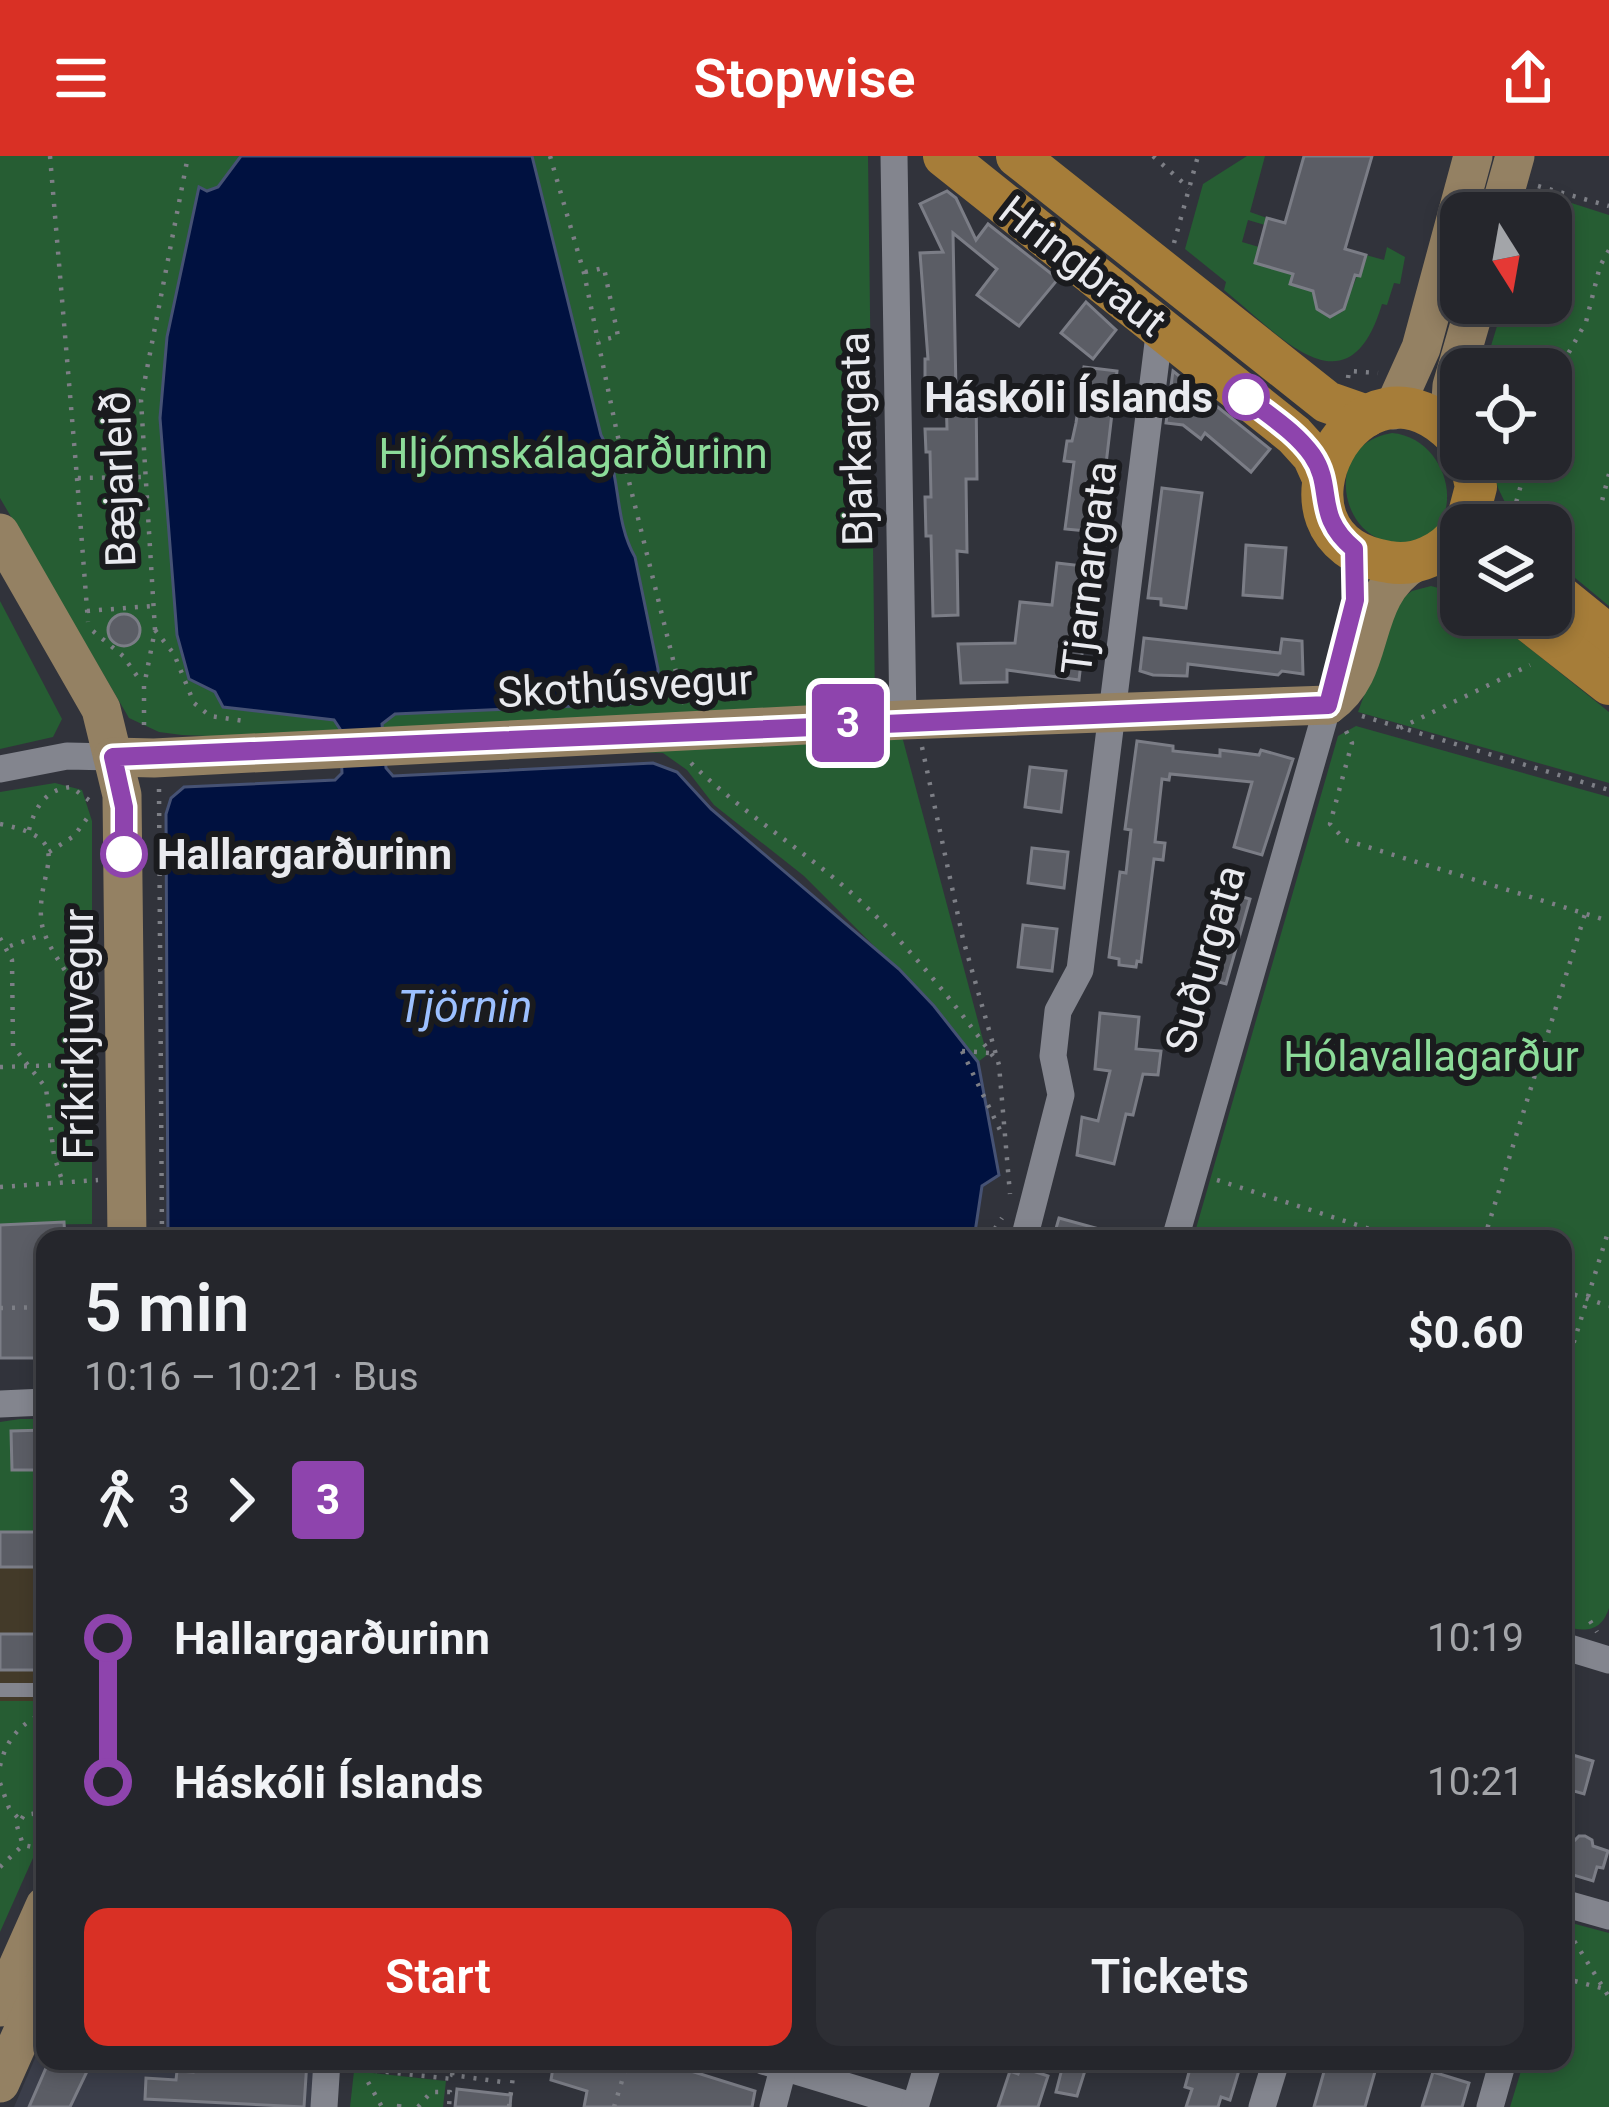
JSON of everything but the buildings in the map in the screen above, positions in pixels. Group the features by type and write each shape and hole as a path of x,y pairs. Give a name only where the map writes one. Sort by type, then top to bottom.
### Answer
{"main road":[{"name":"Hringbraut","path":"944,156 1294,435 1313,456 1322,476"},
{"name":"Hringbraut","path":"1017,156 1327,401 1380,413"},
{"path":"1380,413 1421,348 1473,156"},
{"path":"1433,565 1382,562 1354,549 1332,526 1325,510 1322,476 1341,436 1380,413 1412,411 1440,430"},
{"name":"Fríkirkjuvegur","path":"0,533 101,709 113,757 124,831 127,1230"},
{"name":"Suðurgata","path":"1341,713 1355,600 1354,549"},
{"name":"Suðurgata","path":"1341,713 1344,691 1356,671 1382,590 1398,572 1433,565"},
{"path":"0,573 86,722 113,757"},
{"path":"1572,606 1609,636"},
{"path":"1548,636 1609,684"},
{"name":"Skothúsvegur","path":"113,757 912,728 1114,713 1341,713"},
{"path":"0,2083 22,1973 36,1932"},
{"path":"0,2006 22,1973"}],"street":[{"name":"Bjarkargata","path":"894,156 912,728"},
{"name":"Tjarnargata","path":"1026,1230 1061,1095 1053,1056 1058,1012 1080,970 1160,327"},
{"name":"Suðurgata","path":"1178,1230 1341,713"},
{"name":"Skothúsvegur","path":"0,770 67,756 113,757"},
{"path":"0,1404 36,1402"},
{"path":"1572,1649 1609,1660"},
{"path":"1572,1906 1609,1916"},
{"path":"324,2107 327,2070"},
{"path":"773,2107 776,2070"},
{"path":"799,2070 915,2107 926,2070"},
{"path":"1262,2107 1273,2070"},
{"path":"1490,2107 1500,2070"}],"lane":[{"path":"0,1690 36,1690"}],"path":[{"path":"50,156 88,628 122,656 144,686"},
{"name":"Bæjarleið","path":"143,731 144,686 155,631 141,400 188,156"},
{"path":"550,156 584,273 616,433 687,716"},
{"path":"1153,156 1189,188"},
{"path":"1175,255 1174,242 1201,157"},
{"path":"1523,170 1609,206"},
{"path":"1571,348 1586,322 1600,266 1609,250"},
{"path":"584,273 604,268 618,336 599,340"},
{"path":"76,478 144,477"},
{"path":"1608,477 1602,501 1609,503"},
{"path":"87,610 152,606"},
{"path":"155,631 174,655 194,703 210,716 251,723"},
{"path":"1400,728 1545,657"},
{"path":"1341,713 1609,790"},
{"path":"1341,713 1352,743 1330,824 1345,841 1609,921"},
{"path":"912,728 999,1065 1010,1196"},
{"path":"689,761 855,896 944,987 999,1065"},
{"path":"159,780 162,1230"},
{"path":"29,830 40,804 54,790 71,787 85,795 92,808 89,819 50,852"},
{"path":"0,824 29,830 50,852 41,901 44,934 72,982 82,990 102,994"},
{"path":"1487,1230 1585,914"},
{"path":"8,947 44,934"},
{"path":"0,938 12,960 13,1046 46,1088 54,1156 63,1183"},
{"path":"0,1011 11,1011"},
{"path":"990,1053 962,1051 1003,1135"},
{"path":"0,1067 102,1064"},
{"path":"1208,1178 1373,1230"},
{"path":"0,1187 103,1179"},
{"path":"994,1230 1005,1214"},
{"path":"1572,1349 1609,1229"},
{"path":"1572,1294 1609,1306"},
{"path":"0,1308 36,1307"},
{"path":"1590,1621 1597,1632"},
{"path":"0,1766 13,1735 36,1717"},
{"path":"0,1784 20,1820"},
{"path":"23,1845 17,1833 20,1820 36,1811"},
{"path":"23,1845 36,1848"},
{"path":"0,1867 23,1845"},
{"path":"1572,1936 1607,1992"},
{"path":"1572,1981 1607,1992"},
{"path":"390,2070 509,2083"},
{"path":"449,2107 453,2070"},
{"path":"509,2107 513,2070"},
{"path":"614,2107 625,2070"},
{"path":"368,2082 382,2107"},
{"path":"418,2107 431,2092 451,2092"},
{"path":"399,2107 400,2097"}],"shaded area":[{"path":"0,1520 36,1520 36,1701 0,1701"},
{"path":"36,2056 36,2070 322,2070 320,2107 14,2107"}],"green space":[{"name":"Hljómskálagarðurinn","path":"0,156 868,156 875,701 903,740 987,1055 978,1062 931,1003 804,876 714,805 687,770 663,753 182,735 159,732 129,718 0,498"},
{"path":"1247,156 1265,156 1250,212 1267,218 1265,225 1248,220 1242,242 1259,247 1255,263 1293,274 1291,284 1317,291 1315,301 1323,314 1330,317 1342,312 1366,255 1384,260 1387,247 1405,257 1400,284 1394,283 1368,338 1351,356 1332,361 1289,344 1224,290 1226,282 1185,249 1203,184"},
{"path":"1572,203 1609,215 1609,606 1572,575 1572,504 1506,504 1496,480 1572,480 1572,348 1490,348 1498,324 1572,324"},
{"path":"1392,433 1412,439 1440,467 1447,504 1440,504 1440,522 1429,534 1410,542 1387,542 1368,532 1354,516 1346,476 1353,457 1368,442"},
{"path":"1440,588 1440,636 1514,636 1609,712 1609,783 1358,712 1398,601 1412,591"},
{"path":"0,601 62,719 53,737 0,749"},
{"name":"Hólavallagarður","path":"1356,726 1609,797 1609,1608 1591,1629 1572,1628 1572,1230 1196,1230 1338,736"},
{"name":"Hallargarðurinn","path":"55,783 82,790 92,821 92,1224 0,1225 0,792"},
{"path":"36,1419 36,1532 0,1532 0,1422"},
{"path":"0,1701 36,1701 36,1851 0,1932"},
{"path":"1572,1923 1609,1933 1609,2107 1510,2107 1521,2070 1572,2070"},
{"path":"354,2071 446,2081 443,2107 350,2107"}],"water":[{"name":"Tjörnin","path":"241,156 532,156 612,464 623,527 635,557 658,669 658,693 642,703 395,714 382,724 386,768 393,776 653,763 677,772 711,809 899,969 978,1062 999,1175 982,1186 975,1230 168,1230 166,814 171,798 184,787 335,780 342,773 340,729 334,720 223,707 215,692 189,679 177,635 160,418 167,337 199,187 207,191 218,187"}],"bus line":[{"name":"3","path":"124,854 124,807 113,757 1328,705 1355,600 1354,549 1332,526 1313,456 1246,397"}],"place":[{"name":"Háskóli Íslands","path":"1246,397"},
{"name":"Hallargarðurinn","path":"124,854"}]}
